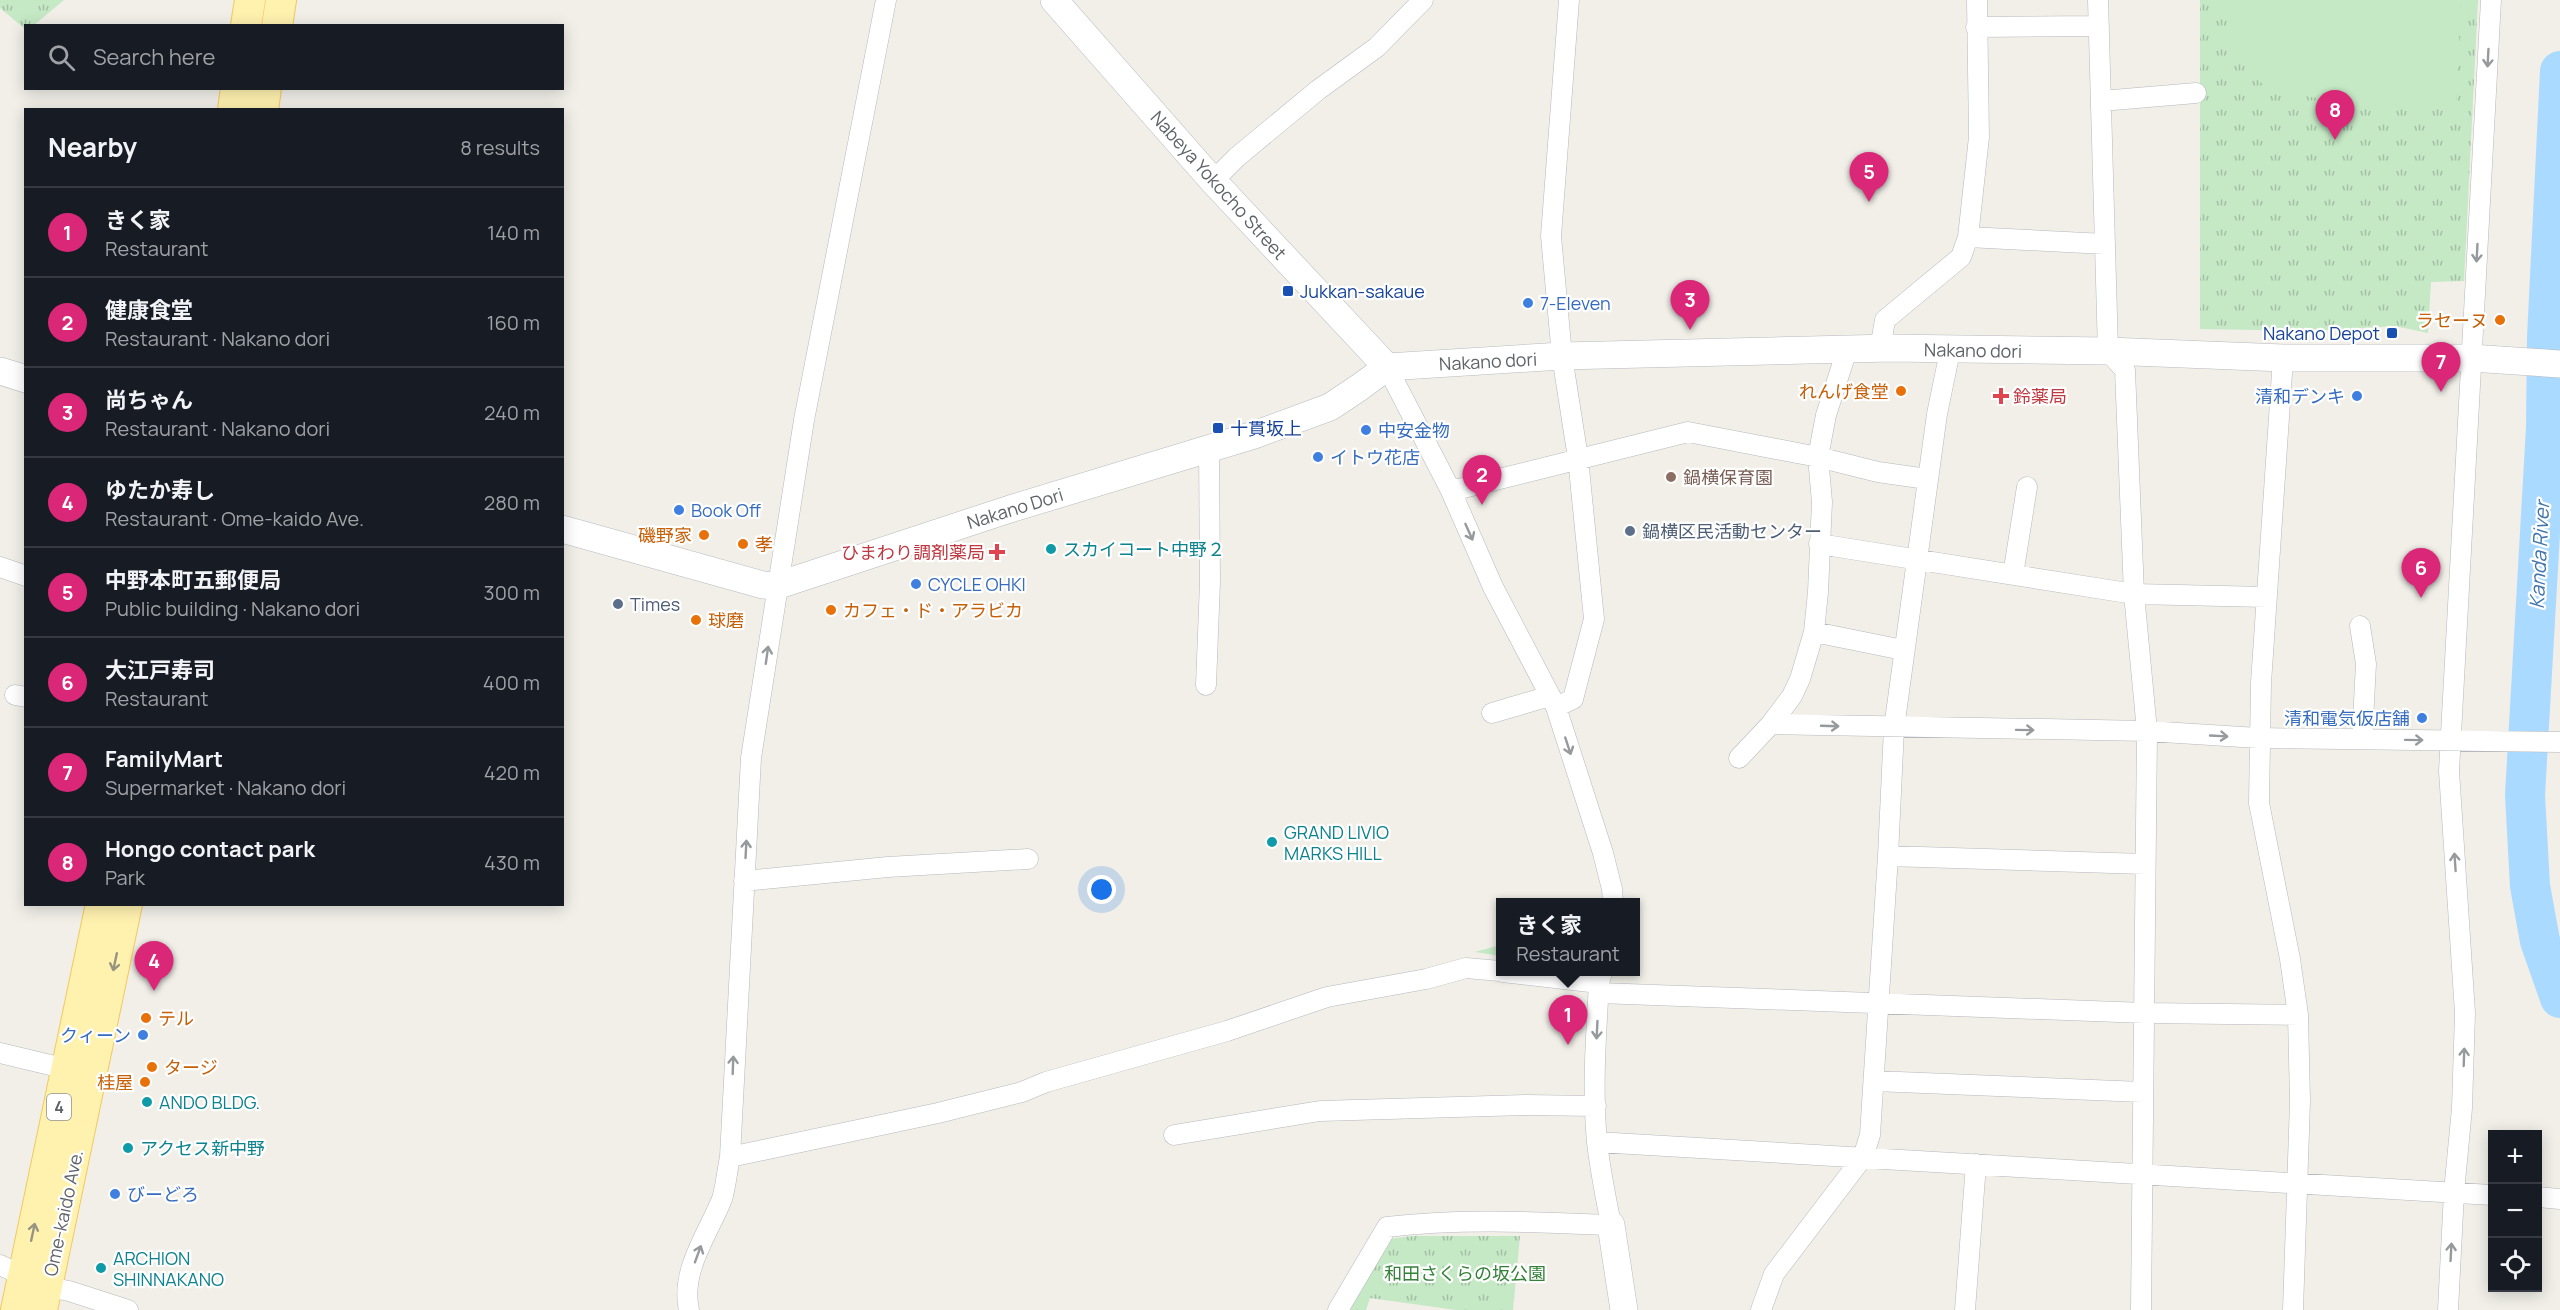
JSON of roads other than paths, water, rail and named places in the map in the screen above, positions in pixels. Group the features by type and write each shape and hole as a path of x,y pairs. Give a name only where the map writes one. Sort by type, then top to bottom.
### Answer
{"main road":[{"path":"246,24 250,0"},
{"path":"277,24 281,0"},
{"name":"Nabeya Yokocho Street","path":"1054,0 1213,181 1387,367"},
{"path":"233,108 236,90"},
{"path":"263,108 266,90"},
{"name":"Nakano dori","path":"1387,367 1562,356 1880,349 2108,351 2283,358 2471,358 2560,364"},
{"name":"Nakano Dori","path":"564,530 763,585 777,586 949,528 1254,435 1330,407 1387,367"},
{"path":"0,371 24,378"},
{"name":"Ome-kaido Ave.","path":"28,1284 101,906"},
{"name":"Ome-kaido Ave.","path":"16,1310 28,1284 126,906"},
{"path":"1611,1225 1624,1310"}],"street":[{"path":"689,1310 685,1295 690,1275 707,1228 722,1198 730,1157 751,758 804,420 885,0"},
{"path":"1213,181 1237,157 1318,90 1377,47 1424,0"},
{"path":"1492,713 1573,699 1594,619 1578,458 1562,356 1551,236 1569,0"},
{"path":"1880,349 1885,320 1961,257 1968,237 1979,137 1977,0"},
{"path":"2098,0 2108,351 2125,370 2134,594 2147,731 2141,1310"},
{"path":"2448,1310 2454,1192 2462,1108 2465,1013 2449,771 2491,0"},
{"path":"1976,27 2099,26"},
{"path":"2101,101 2196,93"},
{"path":"1968,237 2105,244"},
{"path":"1739,758 1771,724 1792,696 1800,679 1814,632 1822,502 1818,457 1826,415 1847,350"},
{"path":"1761,1310 1774,1274 1863,1157 1870,1135 1894,728 1937,414 1950,351"},
{"path":"2283,358 2258,738 2259,803 2290,960 2298,1015 2300,1101 2294,1310"},
{"path":"1387,367 1450,491 1493,587 1553,702 1603,853 1612,898"},
{"path":"1450,491 1688,432 1818,457 1878,472 1928,479"},
{"path":"1206,685 1210,582 1209,449"},
{"path":"2013,575 2027,487"},
{"path":"1819,544 2134,594 2267,597"},
{"path":"0,567 24,575"},
{"path":"2360,626 2366,664 2362,739"},
{"path":"1814,632 1903,650"},
{"path":"1771,724 2147,731 2258,738 2556,742"},
{"path":"1888,856 2145,864"},
{"path":"744,881 888,867 1028,859"},
{"path":"730,1157 938,1113 1022,1092 1046,1082 1227,1031 1327,997 1426,979 1466,968 1496,970"},
{"path":"1543,976 1600,983 1879,1004 2145,1013 2298,1015"},
{"path":"1338,1310 1387,1227 1412,1224 1530,1222 1611,1225 1597,1142 1595,1063 1600,983"},
{"path":"0,1053 68,1069"},
{"path":"1874,1081 2142,1092"},
{"path":"1174,1136 1320,1111 1432,1107 1596,1106"},
{"path":"1597,1142 2488,1195"},
{"path":"1965,1310 1976,1164"},
{"path":"2542,1197 2560,1199"},
{"path":"28,1284 69,1291 128,1310"}],"waterway":[{"name":"Kanda River","path":"2560,71 2547,338 2546,428 2525,795 2530,886 2540,941 2560,998"}],"place":[{"name":"Hongo contact park","path":"2335,140"},
{"name":"中野本町五郵便局","path":"1869,202"},
{"name":"Jukkan-sakaue","path":"1288,291"},
{"name":"7-Eleven","path":"1528,303"},
{"name":"ラセーヌ","path":"2500,320"},
{"name":"尚ちゃん","path":"1690,330"},
{"name":"Nakano Depot","path":"2392,333"},
{"name":"れんげ食堂","path":"1901,391"},
{"name":"FamilyMart","path":"2441,392"},
{"name":"鈴薬局","path":"2001,396"},
{"name":"清和デンキ","path":"2357,396"},
{"name":"十貫坂上","path":"1218,428"},
{"name":"中安金物","path":"1366,430"},
{"name":"イトウ花店","path":"1318,457"},
{"name":"鍋横保育園","path":"1671,477"},
{"name":"健康食堂","path":"1482,505"},
{"name":"Book Off","path":"679,510"},
{"name":"鍋横区民活動センター","path":"1630,531"},
{"name":"磯野家","path":"704,535"},
{"name":"孝","path":"743,544"},
{"name":"スカイコート中野２","path":"1051,549"},
{"name":"ひまわり調剤薬局","path":"997,552"},
{"name":"CYCLE OHKI","path":"916,584"},
{"name":"大江戸寿司","path":"2421,598"},
{"name":"Times","path":"618,604"},
{"name":"カフェ・ド・アラビカ","path":"831,610"},
{"name":"球磨","path":"696,620"},
{"name":"清和電気仮店舗","path":"2422,718"},
{"name":"GRAND LIVIO MARKS HILL","path":"1272,842"},
{"name":"ゆたか寿し","path":"154,991"},
{"name":"テル","path":"146,1018"},
{"name":"クィーン","path":"143,1035"},
{"name":"きく家","path":"1568,1045"},
{"name":"タージ","path":"152,1067"},
{"name":"桂屋","path":"145,1082"},
{"name":"ANDO BLDG.","path":"147,1102"},
{"name":"アクセス新中野","path":"128,1148"},
{"name":"びーどろ","path":"115,1194"},
{"name":"ARCHION SHINNAKANO","path":"101,1268"}],"park label":[{"name":"和田さくらの坂公園","path":"1465,1273"}]}
